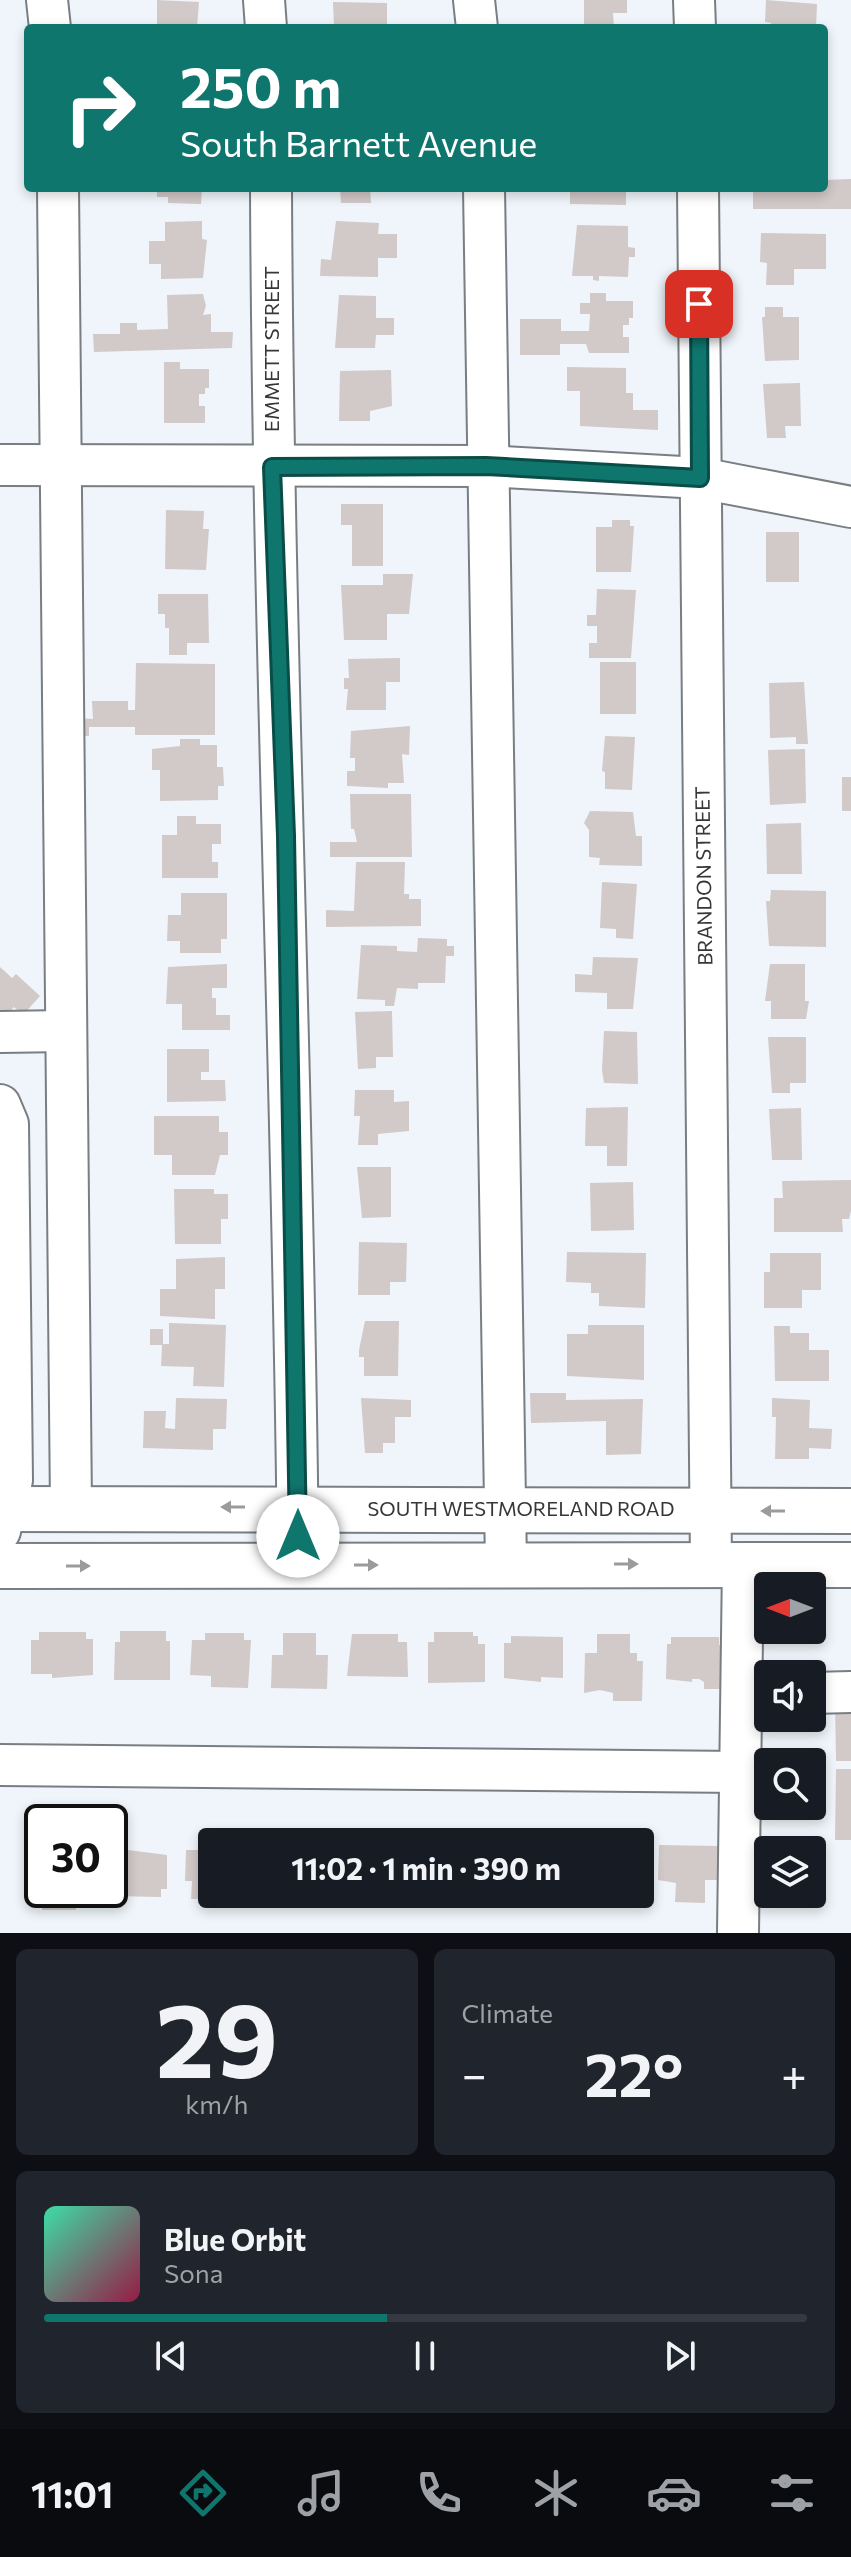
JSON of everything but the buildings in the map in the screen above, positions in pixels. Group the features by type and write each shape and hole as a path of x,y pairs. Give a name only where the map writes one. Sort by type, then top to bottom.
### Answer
{"main road":[{"name":"SOUTH WESTMORELAND ROAD","path":"2,1516 71,1507 851,1511"},
{"path":"0,1566 851,1565"}],"street":[{"path":"47,0 50,24"},
{"path":"264,0 266,24"},
{"path":"474,0 477,24"},
{"path":"694,0 695,24"},
{"path":"58,192 71,1507"},
{"name":"EMMETT STREET","path":"271,192 272,467 286,852 298,1565"},
{"path":"484,192 486,466 506,1565"},
{"name":"BRANDON STREET","path":"698,192 709,1510 727,1564 754,1688"},
{"path":"0,465 486,466 700,478 851,507"},
{"path":"0,1032 65,1031"},
{"path":"0,1105 8,1124 5,1352 6,1434 12,1480 2,1516"},
{"path":"826,1693 851,1692"},
{"name":"BRANDON STREET","path":"738,1933 741,1772 754,1699"},
{"path":"0,1765 741,1772"}],"route":[{"path":"298,1536 286,836 272,467 486,466 700,478 699,304"}]}
